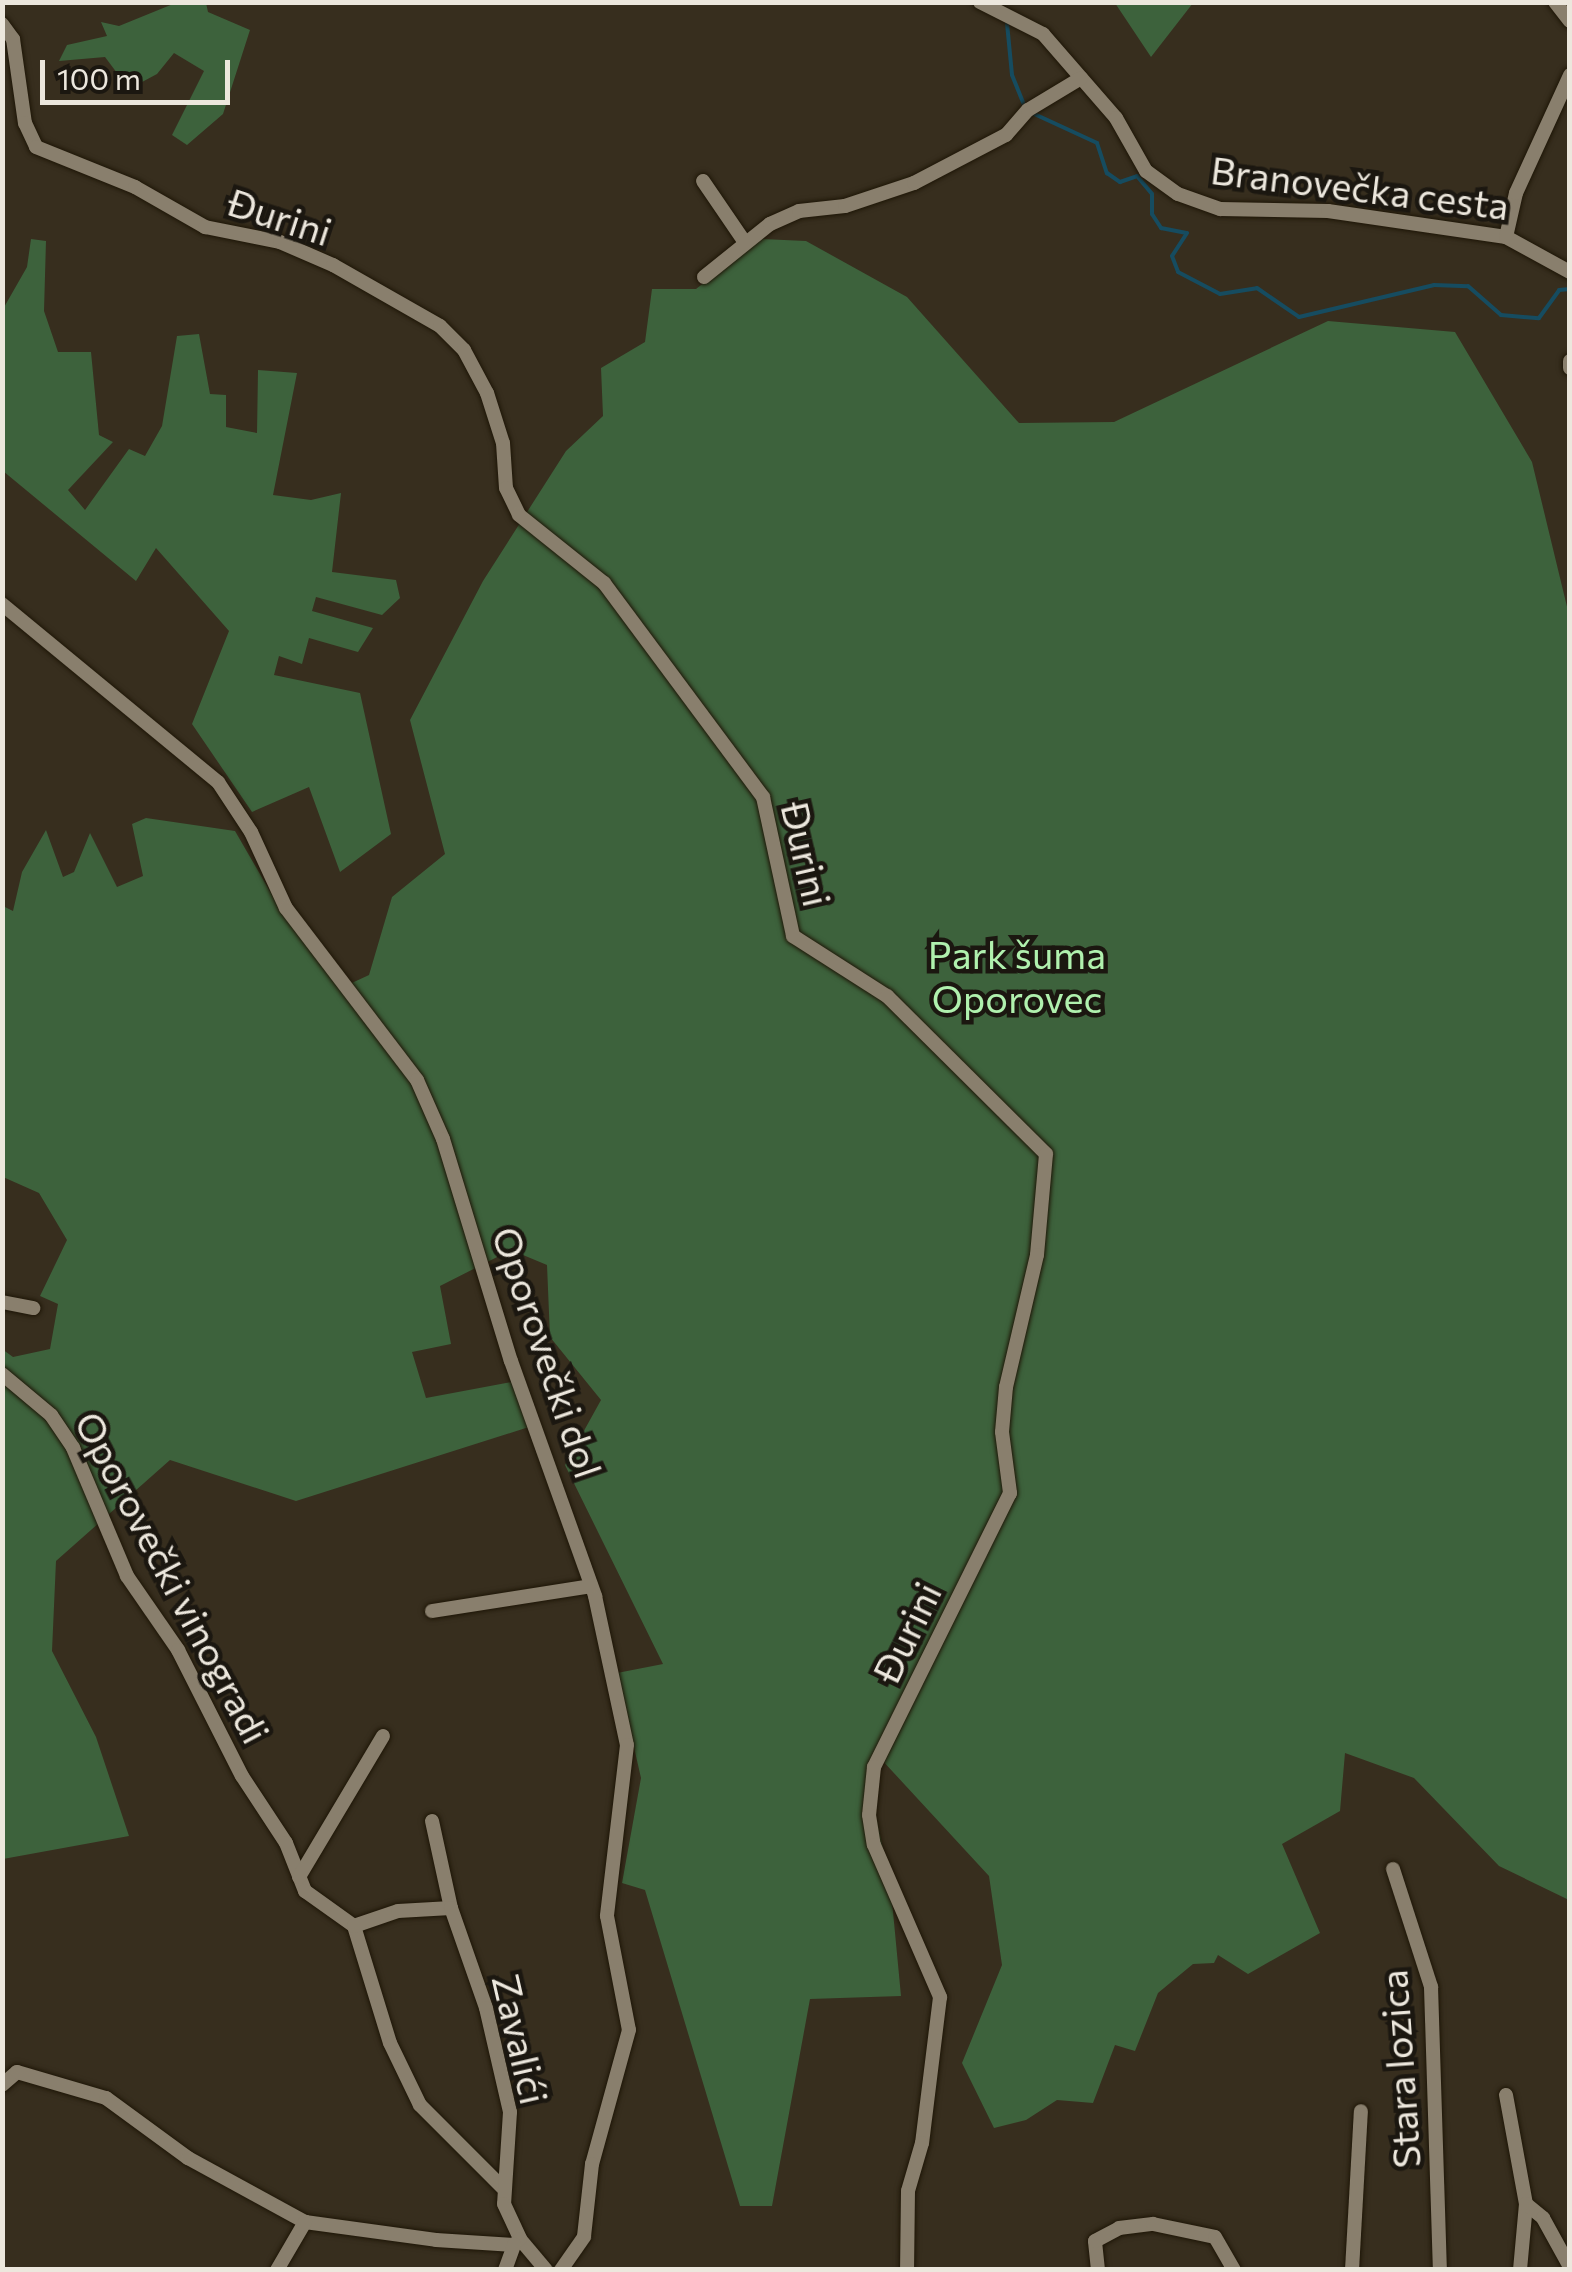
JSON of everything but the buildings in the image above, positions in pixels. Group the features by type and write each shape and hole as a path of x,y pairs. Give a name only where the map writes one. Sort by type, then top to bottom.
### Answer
{"street":[{"name":"Branovečka cesta","path":"980,2 1012,13 1043,34 1116,118 1146,171 1178,194 1220,208 1328,212 1506,237 1570,272"},
{"path":"1555,2 1570,21"},
{"name":"Đurini","path":"2,24 13,39 25,124 36,147 135,187 206,227 280,242 333,265 440,326 464,350 487,393 503,443 506,488 519,515 604,583 762,797 793,936 887,996 1046,1154 1037,1255 1006,1386 1002,1432 1010,1494 874,1767 868,1815 874,1845 940,1996 922,2143 908,2191 907,2270"},
{"path":"1506,237 1516,192 1570,75"},
{"path":"704,277 744,242 799,211 845,206 914,183 1006,135 1028,110 1082,78"},
{"path":"703,181 744,242"},
{"name":"Oporovečki dol","path":"2,604 218,782 252,832 286,908 417,1080 443,1138 510,1360 591,1586 627,1745 606,1916 629,2030 592,2164 584,2237 562,2270"},
{"path":"2,1302 33,1308"},
{"name":"Oporovečki vinogradi","path":"2,1374 51,1415 74,1448 127,1576 178,1650 234,1762 286,1842 310,1897 354,1926"},
{"path":"432,1611 591,1586"},
{"path":"299,1877 383,1736"},
{"name":"Zavalići","path":"432,1821 451,1908 486,2008 510,2112 502,2188"},
{"name":"Stara lozica","path":"1393,1870 1430,1987 1440,2270"},
{"path":"451,1908 398,1911 354,1926 390,2043 420,2105 502,2188 517,2242 546,2270"},
{"path":"2,2085 18,2072 106,2098 188,2158 305,2222 376,2235 517,2242"},
{"path":"1506,2095 1526,2204 1520,2270"},
{"path":"1352,2270 1362,2112"},
{"path":"1526,2204 1543,2218 1570,2267"},
{"path":"277,2270 305,2222"},
{"path":"1098,2270 1095,2241 1119,2228 1153,2224 1215,2237 1234,2270"},
{"path":"506,2270 517,2242"}],"green space":[{"path":"178,2 206,3 208,12 250,30 223,114 187,145 172,135 204,71 174,53 157,74 129,89 105,57 59,61 67,45 107,36 101,22 119,26"},
{"path":"1115,3 1193,3 1151,57"},
{"path":"31,239 46,241 44,311 58,352 91,352 99,435 113,442 68,490 85,510 129,449 145,456 162,426 177,336 199,334 210,394 226,395 226,427 257,433 258,370 297,373 273,495 311,500 341,493 332,572 396,580 400,598 382,615 316,597 312,611 373,628 358,652 309,638 302,664 279,656 274,675 360,693 391,834 340,872 309,787 252,812 192,724 229,631 156,548 136,581 3,471 3,309 27,267"},
{"name":"Park šuma Oporovec","path":"760,239 806,241 907,297 1019,423 1114,422 1328,321 1455,332 1532,462 1569,615 1569,1900 1499,1866 1414,1778 1345,1753 1340,1811 1282,1844 1320,1933 1248,1974 1218,1955 1214,1963 1193,1964 1158,1993 1135,2051 1115,2045 1093,2103 1057,2100 1026,2120 994,2128 962,2063 1002,1965 989,1876 881,1759 874,1807 890,1880 901,1996 810,1999 772,2206 740,2206 645,1890 622,1883 641,1778 617,1673 663,1664 565,1465 601,1400 550,1337 547,1265 511,1250 440,1286 451,1344 412,1352 426,1398 517,1381 532,1426 296,1501 170,1460 56,1561 52,1651 96,1737 129,1836 3,1859 2,1349 13,1357 50,1349 58,1304 40,1296 67,1240 39,1193 3,1177 3,906 13,911 22,872 46,830 63,877 74,872 90,833 117,887 143,876 132,824 146,818 235,831 279,907 341,988 369,975 392,897 445,854 410,720 483,581 566,451 603,416 601,368 645,342 652,289 696,289"}],"waterway":[{"path":"1007,23 1012,75 1024,105"},
{"path":"1030,112 1097,143 1107,173 1120,182 1137,176 1152,194 1152,214 1161,228 1187,233 1172,256 1178,272 1220,294 1257,288 1299,317 1434,285 1468,286 1501,315 1539,318 1559,290 1570,289"}]}
